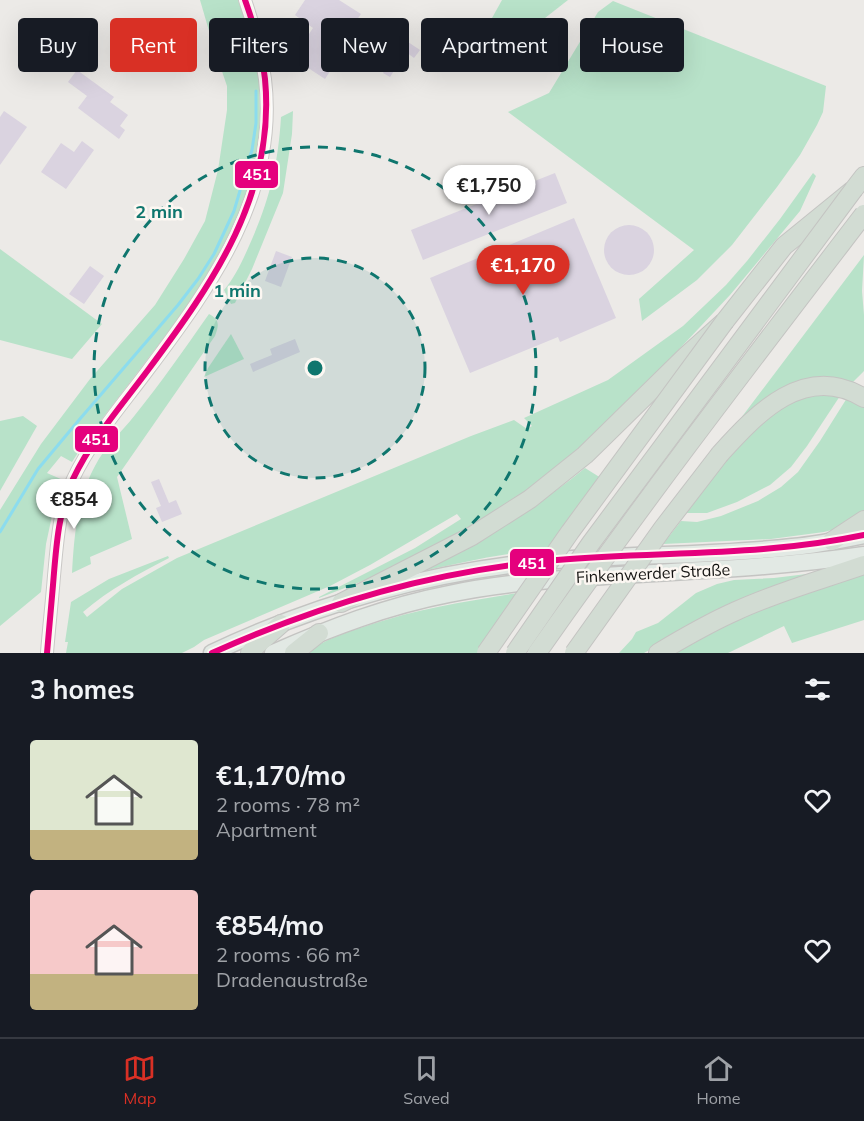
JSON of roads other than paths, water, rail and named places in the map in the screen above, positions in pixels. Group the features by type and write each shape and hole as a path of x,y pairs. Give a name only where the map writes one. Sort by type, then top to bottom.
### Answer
{"highway":[{"path":"486,653 570,532 724,321 784,246 859,183"},
{"path":"515,653 591,543 859,183"},
{"path":"537,653 691,440 864,214"},
{"path":"551,653 656,504 864,230"},
{"path":"341,603 472,536 546,488 598,444 724,321"},
{"path":"574,653 705,473 730,442 758,415 783,397 813,386 843,388 864,398"},
{"path":"832,541 864,520"},
{"path":"658,653 737,610 864,565"},
{"path":"250,653 281,624"},
{"path":"294,653 319,633"}],"main road":[{"name":"Finkenwerder Straße","path":"212,653 281,624 341,603 426,579 557,560 751,551 793,547 864,535"},
{"name":"Finkenwerder Straße","path":"273,653 360,617 450,593 548,580 791,565 864,555"}],"street":[{"path":"47,651 60,525 73,479 96,439 187,319 209,285 235,238 253,191 264,146 265,80 259,44 245,0"}],"waterway":[{"path":"0,532 38,469 178,305 214,254 234,211 252,150 256,123 256,91"}]}
